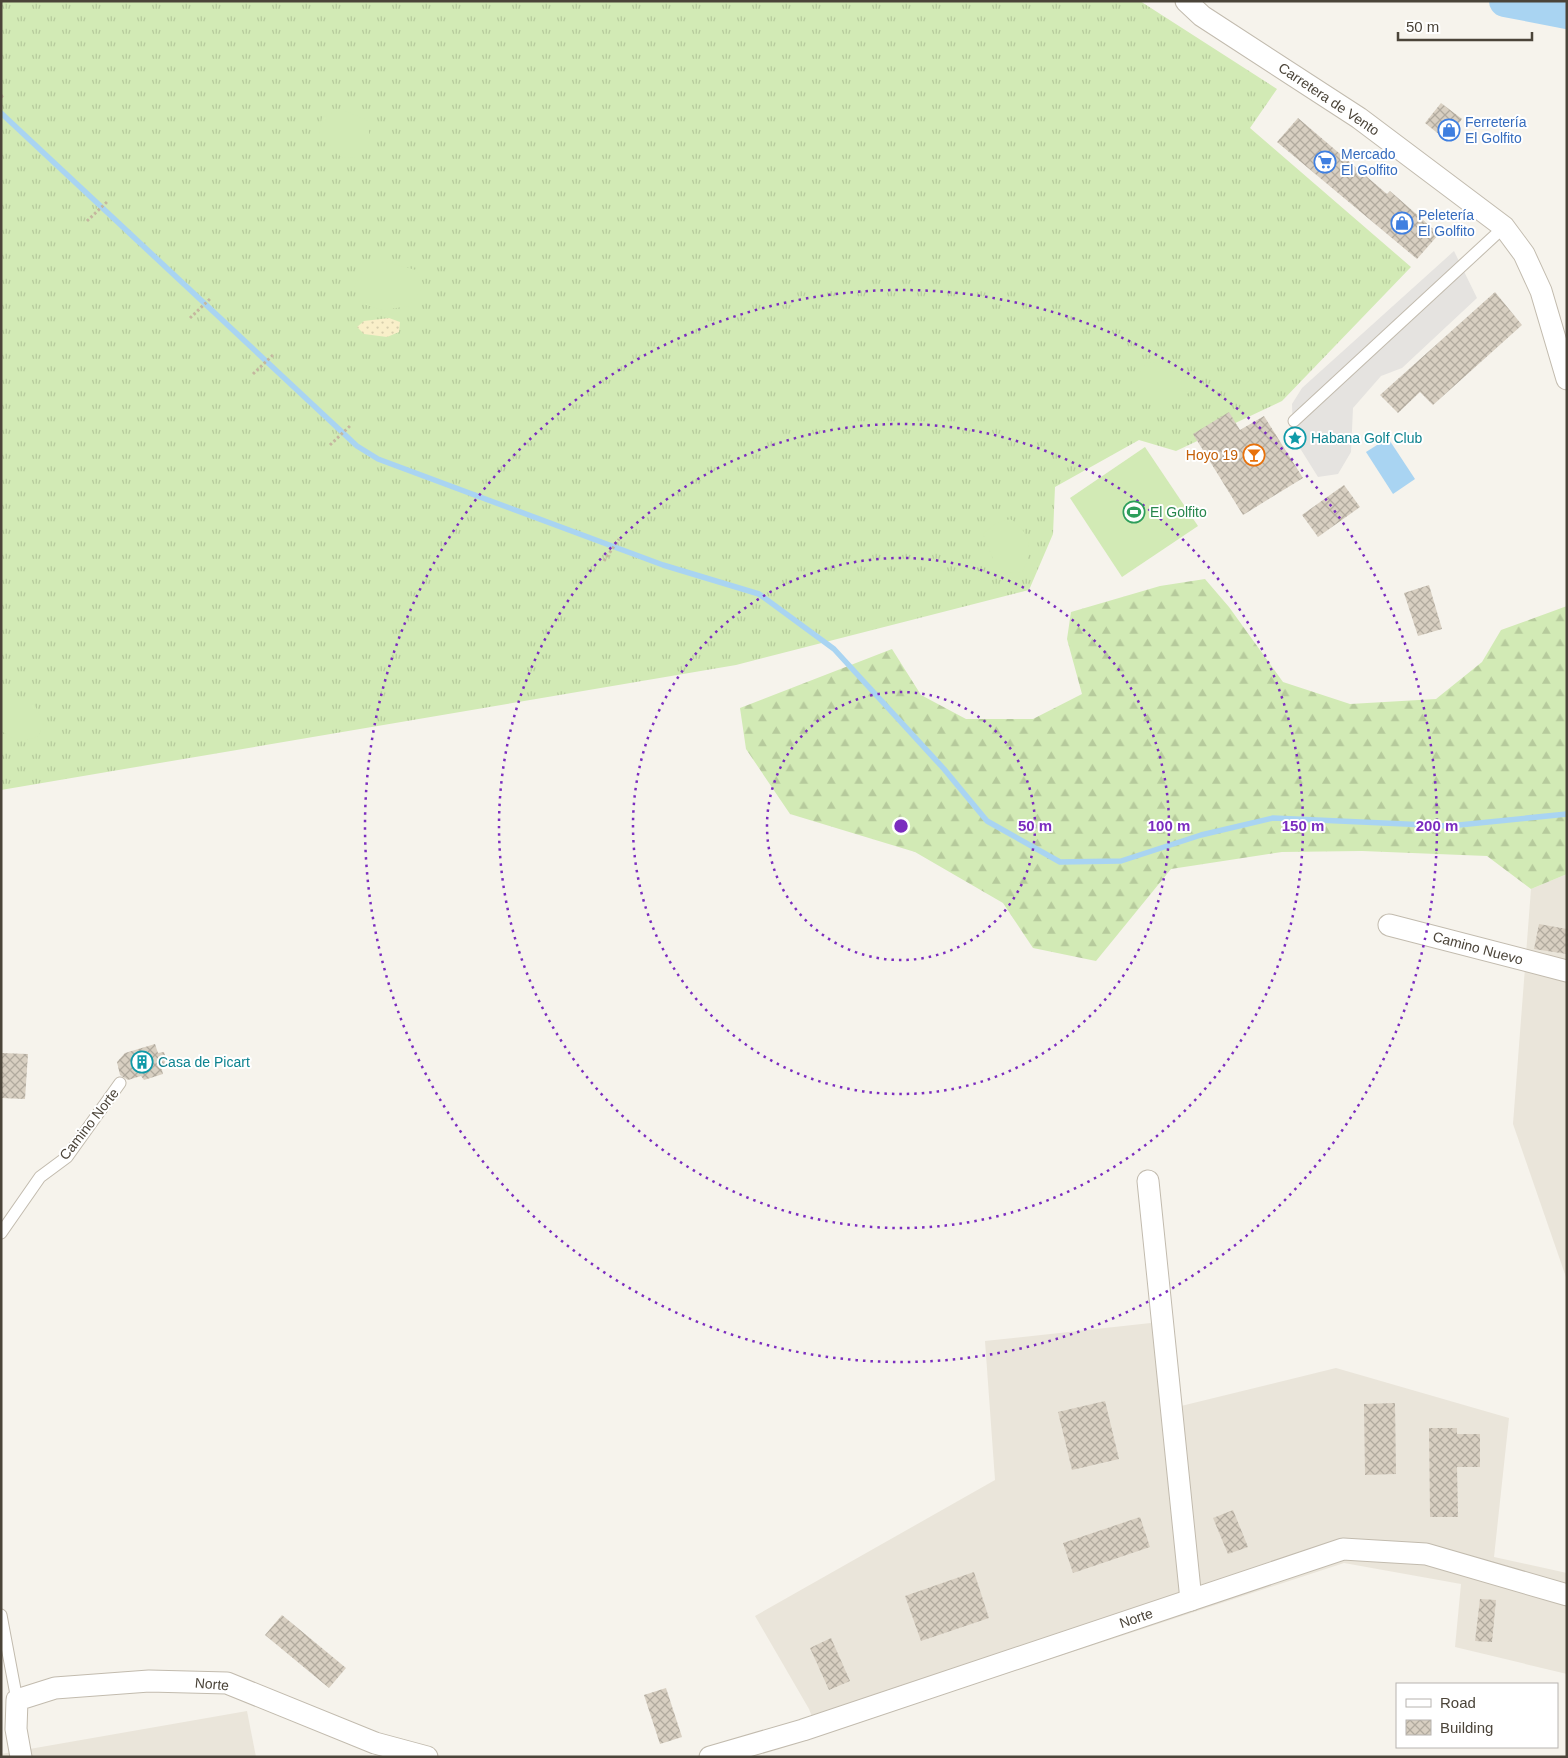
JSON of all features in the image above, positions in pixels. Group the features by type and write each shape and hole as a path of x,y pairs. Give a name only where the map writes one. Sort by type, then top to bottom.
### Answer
{"street":[{"name":"Carretera de Vento","path":"1186,1 1202,16 1359,118 1504,227 1524,254 1541,291 1567,379"},
{"name":"Camino Nuevo","path":"1390,925 1567,971"},
{"path":"1148,1181 1190,1600"},
{"name":"Norte","path":"710,1757 803,1730 1343,1549 1426,1554 1567,1595"},
{"name":"Norte","path":"17,1700 55,1688 149,1681 227,1683 375,1743 427,1757"},
{"path":"17,1700 16,1729 21,1757"}],"lane":[{"path":"1294,421 1504,227"},
{"name":"Camino Norte","path":"1,1233 40,1177 67,1157 120,1084"},
{"path":"1,1615 17,1700"}],"path":[{"path":"87,221 108,201"},
{"path":"190,318 211,298"},
{"path":"253,374 274,354"},
{"path":"330,445 351,425"},
{"path":"604,561 619,539"}],"shaded area":[{"path":"1454,251 1477,298 1402,368 1381,376 1353,408 1351,452 1338,474 1318,477 1293,437 1292,404 1302,388"},
{"path":"1567,874 1567,1280 1513,1124 1531,889"},
{"path":"1169,1321 1177,1407 1336,1368 1509,1418 1494,1557 1567,1573 1567,1674 1455,1647 1461,1584 1344,1563 819,1735 809,1709 755,1616 995,1480 985,1341"},
{"path":"247,1711 256,1757 1,1757 1,1754"}],"green space":[{"path":"1,1 1140,1 1277,89 1250,128 1411,267 1282,401 1176,451 1139,440 1055,487 1053,534 1029,590 736,665 1,790"},
{"path":"341,109 369,121 369,145 357,158 341,157 319,133 322,117"},
{"path":"386,262 416,270 424,286 409,306 383,310 360,303 354,286 362,274"},
{"path":"1147,362 1167,363 1188,372 1194,387 1179,402 1158,409 1140,394 1136,378"},
{"name":"El Golfito","path":"1145,447 1198,526 1122,577 1070,498"},
{"path":"1010,519 1022,530 1028,543 1028,557 1022,572 1007,573 993,559 983,534 995,524"},
{"path":"1205,579 1229,607 1283,682 1350,704 1436,699 1482,662 1501,630 1567,606 1567,874 1531,889 1487,856 1362,851 1282,852 1171,869 1096,961 1033,948 1003,903 915,852 790,814 746,749 740,708 892,649 921,695 966,719 1033,719 1082,694 1067,639 1071,612 1160,586"},
{"path":"9,694 32,700 44,723 39,736 19,742 1,731 1,695"}],"sand":[{"path":"389,318 400,322 399,332 387,337 364,334 357,327 364,321"}],"water":[{"path":"1388,438 1415,479 1393,494 1366,452"}],"building":[{"path":"1441,103 1462,119 1446,140 1425,123"},
{"path":"1298,118 1387,194 1390,191 1439,234 1417,259 1277,142"},
{"path":"1495,292 1522,325 1433,405 1420,392 1398,413 1380,395"},
{"path":"1229,412 1240,430 1264,416 1303,478 1243,515 1193,434"},
{"path":"1344,485 1360,507 1318,537 1302,515"},
{"path":"1429,585 1442,629 1418,636 1404,593"},
{"path":"1539,924 1567,929 1567,954 1534,949"},
{"name":"Casa de Picart","path":"155,1044 158,1053 164,1052 167,1063 161,1066 163,1074 144,1080 141,1076 128,1080 120,1075 117,1062 125,1053"},
{"path":"1,1053 28,1054 25,1099 1,1098"},
{"path":"1105,1401 1119,1459 1072,1470 1058,1412"},
{"path":"1395,1403 1396,1474 1365,1475 1364,1404"},
{"path":"1429,1428 1457,1428 1457,1434 1480,1434 1480,1467 1457,1467 1458,1517 1430,1517"},
{"path":"1233,1510 1248,1547 1228,1554 1213,1518"},
{"path":"1140,1517 1150,1547 1073,1573 1063,1543"},
{"path":"974,1572 989,1618 921,1641 905,1596"},
{"path":"1480,1599 1496,1600 1492,1642 1475,1641"},
{"path":"282,1615 346,1668 329,1688 265,1635"},
{"path":"831,1638 850,1681 829,1690 810,1648"},
{"path":"666,1688 682,1737 660,1744 644,1695"}],"waterway":[{"path":"1505,1 1567,13"},
{"path":"1,113 357,446 378,459 663,565 759,594 834,649 944,769 987,821 1060,862 1121,861 1201,835 1273,818 1449,826 1567,814"}],"place":[{"name":"Ferretería El Golfito","path":"1449,130"},
{"name":"Mercado El Golfito","path":"1325,162"},
{"name":"Peletería El Golfito","path":"1402,223"},
{"name":"Habana Golf Club","path":"1295,438"},
{"name":"Hoyo 19","path":"1254,455"},
{"name":"El Golfito","path":"1134,512"},
{"name":"Casa de Picart","path":"142,1062"}]}
